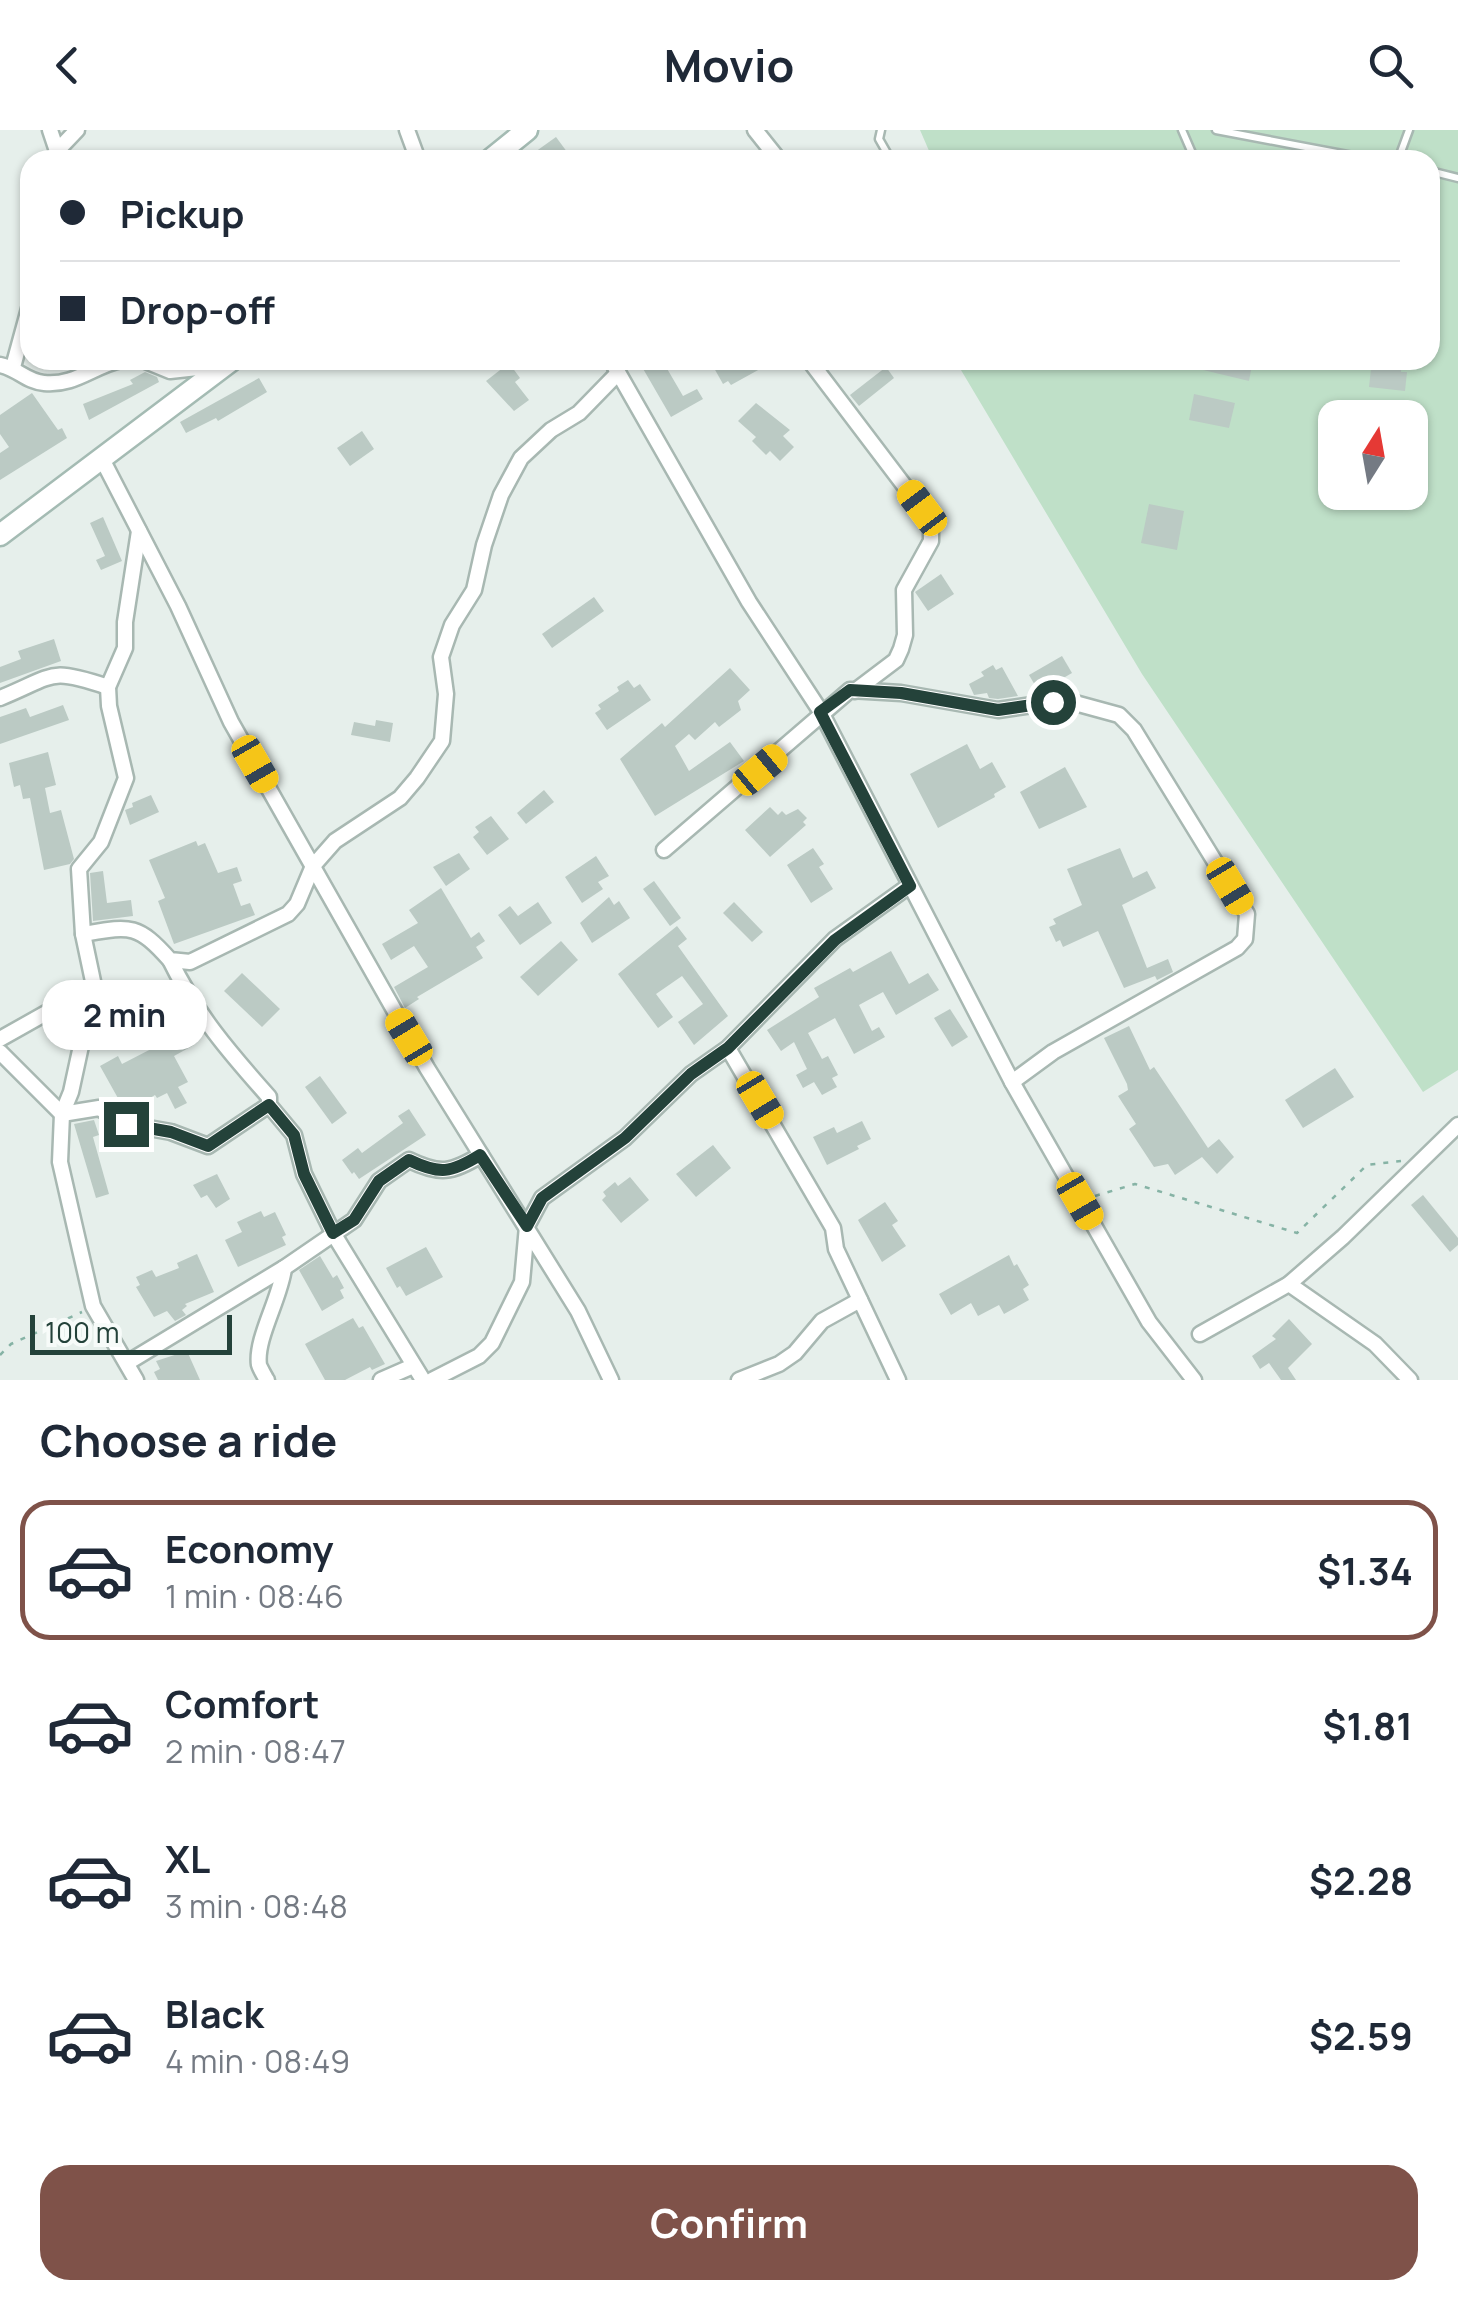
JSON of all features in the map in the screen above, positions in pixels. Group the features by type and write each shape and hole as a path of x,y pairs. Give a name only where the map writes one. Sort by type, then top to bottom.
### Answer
{"street":[{"path":"61,150 77,130"},
{"path":"502,150 527,130"},
{"path":"755,130 771,150"},
{"path":"20,330 6,366 24,377 42,383 72,382 99,370"},
{"path":"0,535 218,370"},
{"path":"170,960 190,962 288,914 297,904 312,866 335,841 400,798 442,741 446,694 440,656 452,625 474,590 500,495 521,458 551,430 579,412 612,370"},
{"path":"616,370 749,602 820,712 1012,1082 1149,1322 1194,1380"},
{"path":"817,370 922,508 931,528 930,541 904,590 905,635 896,660 855,691"},
{"path":"101,457 231,722 372,974 578,1310 611,1380"},
{"path":"136,1380 94,1306 60,1162 62,1114 71,1092 94,986 83,934 79,869 100,842 126,778 108,687 125,648 125,622 139,530"},
{"path":"0,698 65,672 108,687"},
{"path":"664,850 850,690 901,693 998,710 1075,703 1119,714 1134,730 1247,914 1245,939 1237,948 1053,1052 1012,1082"},
{"path":"432,1380 479,1356 492,1343 522,1282 527,1226 542,1198 625,1138 691,1074 728,1048 835,940 910,886"},
{"path":"83,934 129,926 149,936 170,960 198,1013 269,1097 269,1105 294,1135 304,1174 333,1233 423,1380"},
{"path":"0,1039 94,986"},
{"path":"728,1048 834,1228 836,1249 898,1380"},
{"path":"0,1052 62,1114"},
{"path":"62,1114 98,1108 126,1124 171,1132 208,1146 269,1105"},
{"path":"1200,1334 1289,1284 1458,1125"},
{"path":"126,1363 284,1268 354,1220 379,1181 409,1160 433,1172 461,1167 480,1155"},
{"path":"267,1380 259,1366 263,1338 282,1287 284,1268"},
{"path":"1289,1284 1375,1344 1410,1380"},
{"path":"739,1380 780,1364 796,1353 822,1321 860,1300"},
{"path":"381,1380 413,1366"}],"lane":[{"path":"1216,130 1321,150"}],"path":[{"path":"1080,1201 1135,1184 1296,1233 1367,1165 1423,1159"},
{"path":"0,1355 11,1344 94,1306"}],"green space":[{"path":"920,130 1458,130 1458,1070 1423,1092 1142,674 961,370 1440,370 1440,150 929,150"}],"building":[{"path":"556,137 566,150 538,150"},
{"path":"500,370 514,370 520,378 515,382 529,400 514,411 486,381"},
{"path":"644,370 668,370 683,396 697,389 703,399 671,417"},
{"path":"715,370 758,370 731,385 728,381 723,384"},
{"path":"882,370 888,370 894,378 859,406 850,395"},
{"path":"1203,370 1251,370 1249,381"},
{"path":"1371,370 1407,372 1405,391 1369,387"},
{"path":"145,372 159,382 89,420 83,404 133,384 130,380"},
{"path":"259,378 267,392 218,421 216,418 186,433 180,422"},
{"path":"32,393 67,438 0,480 0,453 9,447 0,434 0,415"},
{"path":"1194,394 1235,403 1229,428 1189,420"},
{"path":"756,403 790,430 783,436 794,447 780,461 770,451 766,455 752,441 756,437 738,421"},
{"path":"362,431 374,449 350,466 337,448"},
{"path":"1149,504 1184,511 1177,550 1141,543"},
{"path":"103,517 122,561 101,570 96,560 105,556 90,523"},
{"path":"941,574 954,594 928,611 915,592"},
{"path":"594,597 604,611 552,648 542,634"},
{"path":"54,639 61,661 0,683 0,667 21,659 18,651"},
{"path":"1062,656 1072,673 1039,692 1029,675"},
{"path":"993,665 996,670 1002,667 1018,696 998,699 989,698 987,693 974,695 969,684 984,676 981,672"},
{"path":"730,668 750,690 738,701 741,710 719,727 715,722 695,740 689,734 675,746 689,771 730,742 744,761 655,816 620,759 662,723 665,727"},
{"path":"628,680 634,688 640,684 651,700 607,730 595,713 601,709 598,705"},
{"path":"63,705 69,720 0,744 0,717 26,708 30,717"},
{"path":"376,720 393,723 390,742 351,735 354,722 375,726"},
{"path":"967,744 980,769 992,762 1006,787 938,828 910,774"},
{"path":"48,752 56,785 45,788 50,813 61,810 74,859 70,864 44,870 30,798 23,799 20,785 14,787 9,763"},
{"path":"1065,767 1087,807 1039,829 1020,792"},
{"path":"544,790 554,802 526,824 517,813"},
{"path":"151,795 159,812 130,825 125,810"},
{"path":"770,807 778,815 798,809 807,818 803,822 806,825 770,857 745,830"},
{"path":"491,816 509,839 487,855 473,837 479,832 475,827"},
{"path":"196,841 198,846 205,843 218,873 237,867 242,881 233,884 241,906 250,903 255,915 174,944 158,901 165,898 149,860"},
{"path":"813,848 833,889 811,903 787,865"},
{"path":"1120,848 1133,878 1147,871 1156,888 1122,905 1147,968 1168,959 1173,972 1124,988 1098,931 1063,947 1049,927 1056,924 1053,919 1082,905 1067,869"},
{"path":"459,853 470,869 446,886 433,867"},
{"path":"596,856 609,876 598,882 603,889 582,903 565,877"},
{"path":"103,871 107,903 131,900 133,916 93,921 90,873"},
{"path":"654,881 681,918 670,926 643,889"},
{"path":"441,888 471,938 479,932 485,941 476,947 483,958 405,1008 394,987 428,967 414,946 391,960 382,944 418,923 409,910"},
{"path":"609,897 614,905 619,901 630,918 592,943 580,923"},
{"path":"538,902 552,923 520,945 498,915 510,906 518,916"},
{"path":"734,902 763,932 752,942 723,913"},
{"path":"677,926 687,939 678,946 728,1016 694,1045 678,1022 703,1004 682,976 656,994 673,1017 658,1028 618,974"},
{"path":"561,941 578,960 538,996 520,977"},
{"path":"891,951 909,984 928,973 939,990 896,1015 883,992 859,1005 872,1031 879,1027 885,1037 854,1054 835,1018 808,1033 822,1059 828,1056 838,1075 832,1078 837,1087 822,1095 814,1082 803,1088 796,1075 807,1069 794,1042 781,1051 767,1030 819,997 814,988"},
{"path":"242,973 280,1009 262,1027 224,991"},
{"path":"950,1009 968,1037 952,1047 934,1018"},
{"path":"1129,1026 1150,1070 1154,1067 1208,1148 1219,1139 1234,1157 1217,1174 1202,1157 1175,1175 1168,1164 1154,1167 1129,1129 1136,1124 1118,1096 1128,1090 1127,1084 1104,1038"},
{"path":"186,1031 194,1045 174,1056 188,1082 178,1087 187,1103 175,1109 167,1093 157,1098 155,1095 127,1112 113,1104 119,1100 100,1066 118,1056 122,1064"},
{"path":"1335,1068 1354,1097 1303,1128 1285,1100"},
{"path":"320,1076 347,1113 332,1124 305,1087"},
{"path":"409,1109 426,1135 359,1179 352,1174 342,1160 358,1148 362,1153 403,1123 398,1116"},
{"path":"94,1120 99,1135 93,1137 109,1194 96,1198 74,1124"},
{"path":"862,1121 871,1139 827,1165 813,1137 834,1127 837,1133"},
{"path":"713,1145 731,1168 696,1197 676,1174"},
{"path":"217,1174 230,1199 216,1208 207,1195 201,1198 193,1185"},
{"path":"630,1177 649,1200 621,1223 602,1200 606,1196 603,1192"},
{"path":"1423,1195 1458,1238 1458,1245 1450,1252 1411,1205"},
{"path":"885,1202 898,1221 892,1225 906,1246 882,1262 858,1220"},
{"path":"261,1211 264,1217 275,1212 286,1235 282,1237 286,1245 238,1267 225,1240 242,1232 237,1222"},
{"path":"426,1247 443,1277 406,1296 386,1268"},
{"path":"197,1254 214,1292 185,1304 182,1310 186,1315 175,1321 167,1311 154,1317 136,1287 140,1285 136,1277 152,1270 156,1277 179,1268 177,1263"},
{"path":"1009,1255 1029,1285 1023,1289 1029,1300 1004,1314 999,1305 978,1316 971,1303 951,1315 939,1294"},
{"path":"320,1256 344,1288 340,1290 344,1298 322,1311 299,1270"},
{"path":"353,1318 359,1328 363,1326 385,1364 345,1380 325,1380 305,1344"},
{"path":"1289,1319 1312,1344 1288,1368 1296,1380 1281,1380 1269,1363 1260,1369 1252,1356 1276,1339 1272,1336"},
{"path":"187,1351 200,1380 158,1380 154,1372 160,1369 156,1361"}],"route":[{"path":"126,1124 171,1132 208,1146 269,1105 294,1135 304,1174 333,1233 354,1220 379,1181 409,1160 433,1172 461,1167 480,1155 527,1226 542,1198 625,1138 691,1074 728,1048 835,940 910,886 820,712 850,690 901,693 998,710 1053,702"}]}
